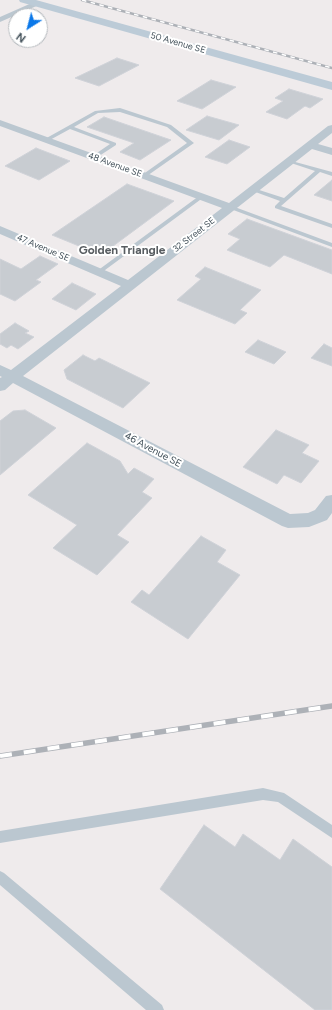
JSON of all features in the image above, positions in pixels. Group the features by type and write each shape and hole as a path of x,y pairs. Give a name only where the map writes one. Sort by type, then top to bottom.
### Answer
{"street":[{"name":"50 Avenue SE","path":"24,0 332,86"},
{"path":"0,20 37,4"},
{"name":"48 Avenue SE","path":"0,123 230,207"},
{"name":"32 Street SE","path":"4,377 130,285 332,128"},
{"path":"311,145 332,152"},
{"name":"47 Avenue SE","path":"0,230 130,285"},
{"name":"46 Avenue SE","path":"4,377 288,521 309,520 321,514 332,501"}],"lane":[{"path":"46,140 97,112 120,110 170,126 191,143 144,176"},
{"path":"69,127 114,144 94,157"},
{"path":"290,161 332,174"},
{"path":"319,170 277,207 332,226"},
{"path":"253,190 284,200"},
{"path":"99,272 201,197"},
{"path":"230,207 332,245"},
{"path":"0,836 263,794 280,797 332,832"},
{"path":"0,877 157,1010"}],"building":[{"path":"117,58 139,65 99,86 75,78"},
{"path":"211,80 236,87 202,109 177,101"},
{"path":"289,89 323,99 310,108 305,106 287,119 266,112 283,101 275,98"},
{"path":"207,116 239,125 219,140 186,130"},
{"path":"104,117 171,140 140,160 120,152 134,143 87,127"},
{"path":"229,140 250,147 227,164 205,157"},
{"path":"36,148 70,161 39,180 5,166"},
{"path":"332,180 332,201 314,195"},
{"path":"127,184 174,201 101,255 52,235"},
{"path":"247,219 332,250 332,274 284,255 270,267 227,250 240,239 228,234"},
{"path":"40,256 58,264 36,280 41,282 15,301 0,294 0,259 21,269"},
{"path":"205,267 261,290 240,310 247,313 235,324 177,300 201,279 195,276"},
{"path":"72,283 96,294 76,310 52,299"},
{"path":"15,323 29,331 25,333 34,337 18,349 11,345 7,348 0,344 0,334"},
{"path":"258,340 286,352 274,364 245,352"},
{"path":"324,344 332,348 332,366 311,358"},
{"path":"83,355 95,361 99,358 150,383 123,408 67,379 64,370"},
{"path":"25,410 56,428 0,475 0,421 13,411"},
{"path":"276,430 309,445 302,453 319,461 301,483 284,475 277,484 243,467"},
{"path":"87,443 120,461 128,474 134,468 154,479 142,492 152,498 117,535 129,542 97,575 53,548 77,525 28,495"},
{"path":"201,536 226,550 217,562 240,575 188,639 131,602 142,590 149,595"},
{"path":"204,825 235,847 243,834 280,860 293,839 332,867 332,1010 315,1010 160,889"}],"railway":[{"path":"82,0 332,68"},
{"path":"0,756 332,706"}],"district":[{"name":"Golden Triangle","path":"122,250"}]}
